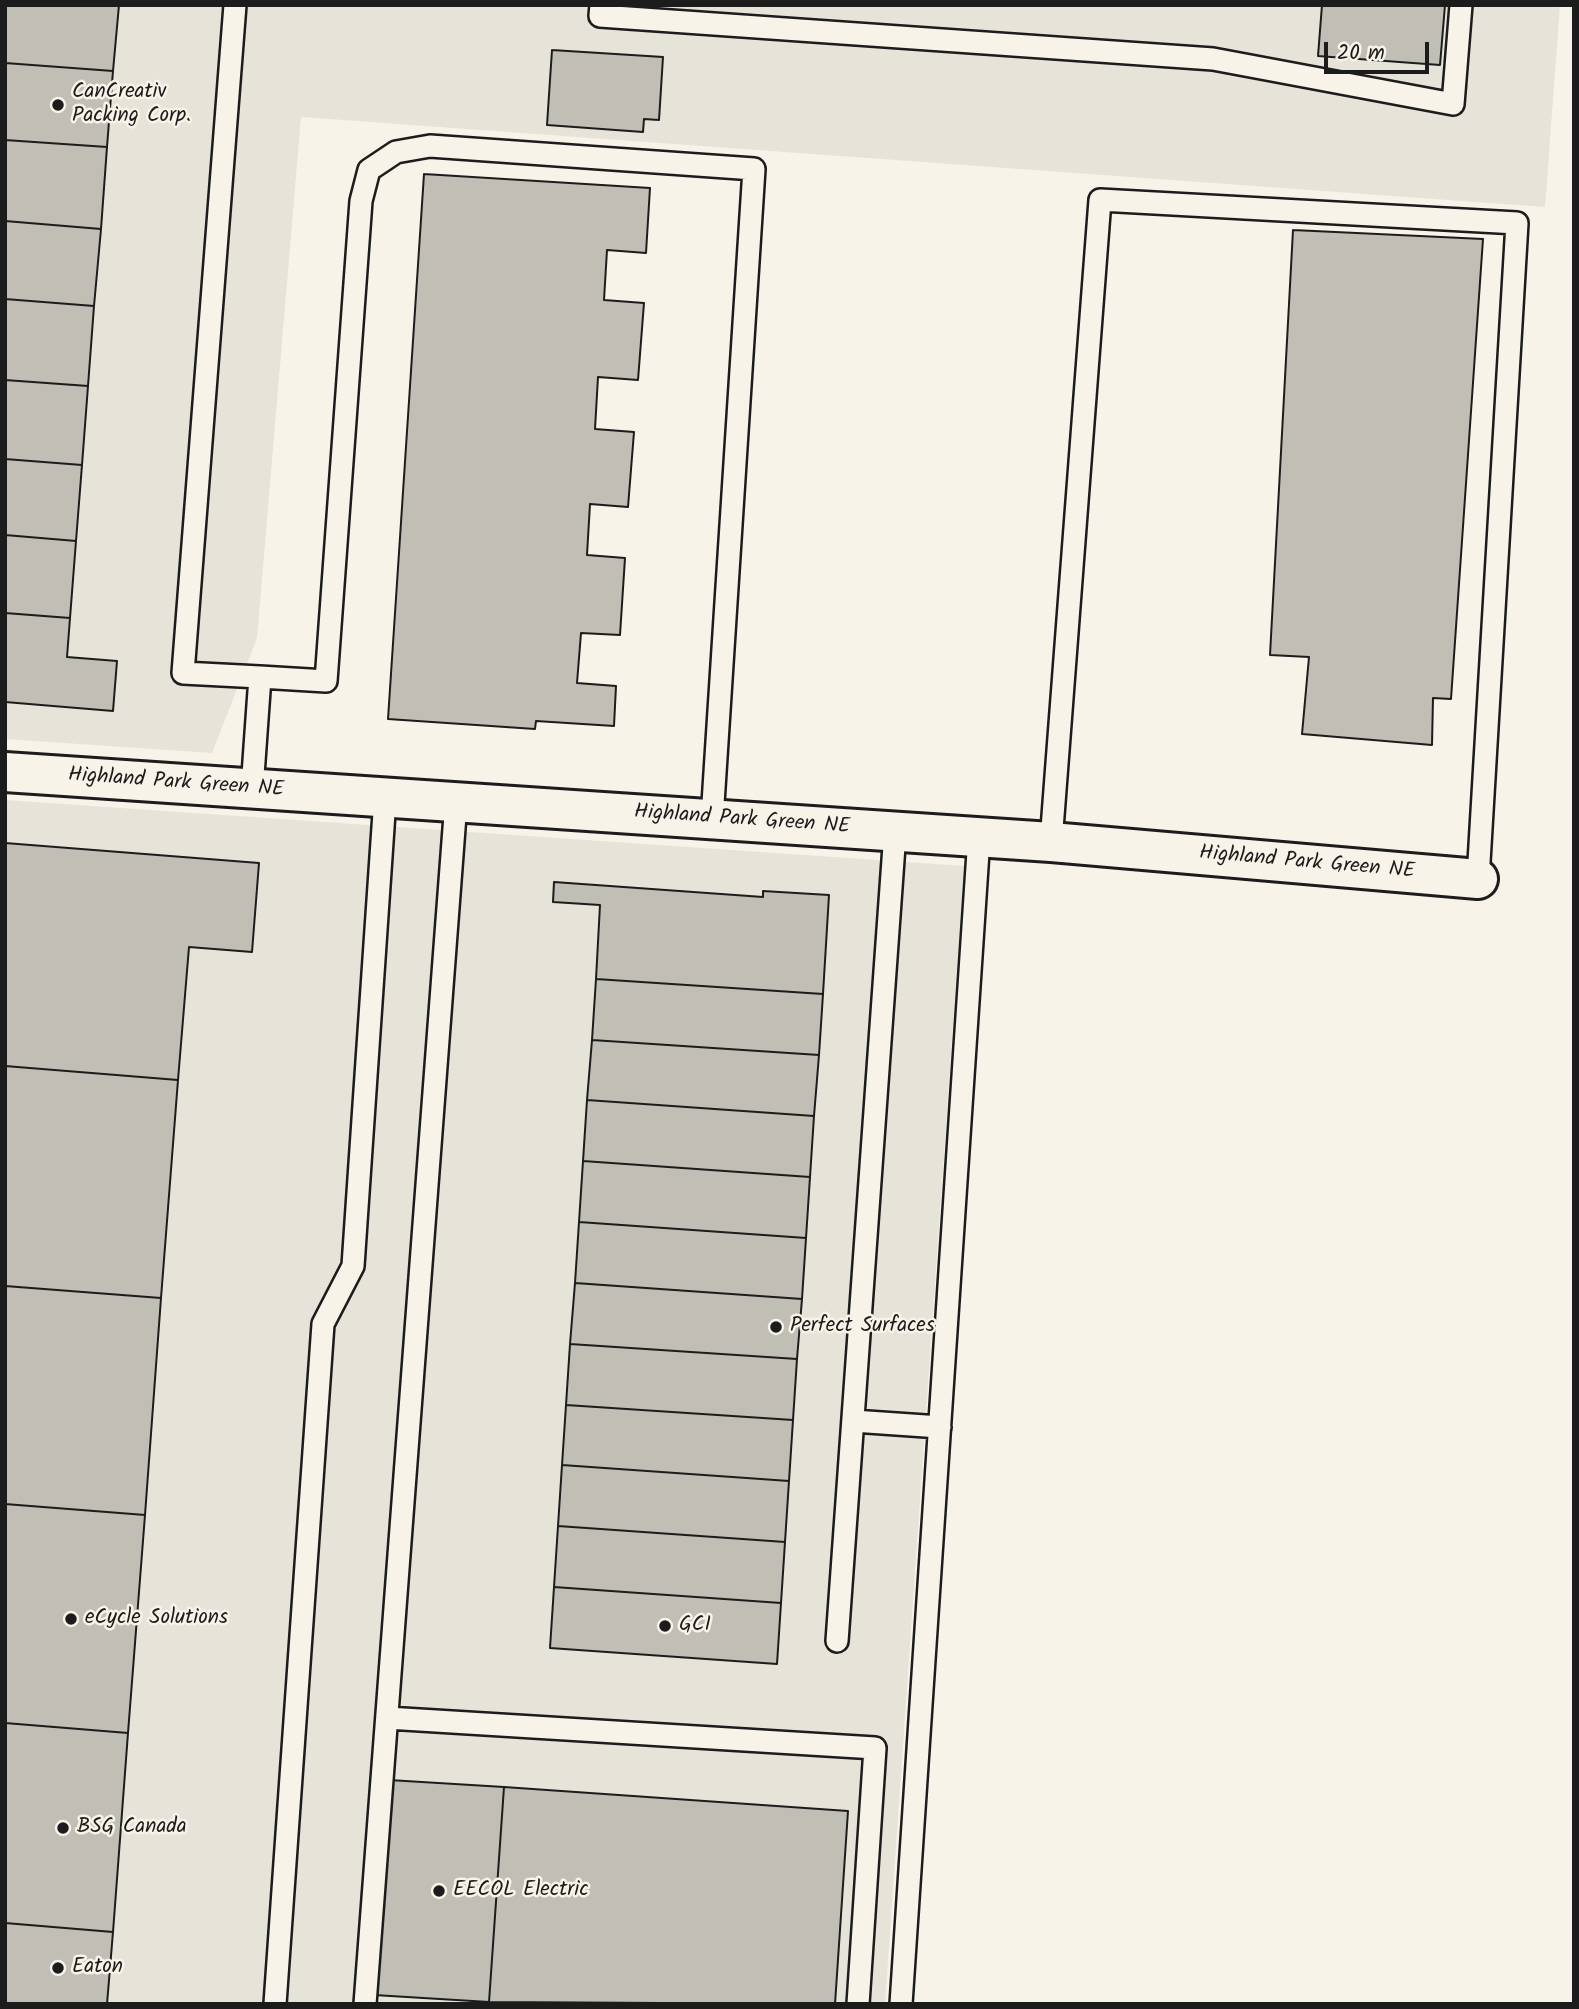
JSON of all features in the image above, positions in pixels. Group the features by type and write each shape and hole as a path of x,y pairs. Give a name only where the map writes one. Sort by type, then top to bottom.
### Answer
{"street":[{"name":"Highland Park Green NE","path":"5,772 1051,842 1478,879"}],"lane":[{"path":"235,5 183,673 326,681 361,201 369,170 396,152 430,146 754,169 712,819"},
{"path":"601,5 600,16 1213,59 1453,104 1461,5"},
{"path":"1051,842 1100,200 1517,223 1478,879"},
{"path":"251,789 260,677"},
{"path":"275,2004 323,1324 353,1266 385,797"},
{"path":"365,2004 456,802"},
{"path":"838,1641 895,832"},
{"path":"901,2004 979,837"},
{"path":"853,1421 940,1427"},
{"path":"387,1718 875,1748 858,2004"}],"shaded area":[{"path":"5,5 1560,5 1545,207 301,117 257,638 212,753 5,739"},
{"path":"5,800 964,866 885,2004 5,2004"}],"building":[{"path":"5,5 119,5 113,71 5,63"},
{"path":"1322,5 1445,5 1440,65 1318,56"},
{"path":"552,50 663,57 659,120 644,119 643,132 547,125"},
{"name":"CanCreativ Packing Corp.","path":"5,63 113,71 107,147 5,140"},
{"path":"5,140 107,147 101,229 5,221"},
{"path":"424,174 650,188 646,253 607,250 604,300 644,303 638,380 598,377 595,429 634,432 628,507 590,504 587,555 625,558 620,635 581,633 577,683 616,686 614,726 536,721 535,729 388,719"},
{"path":"5,221 101,229 94,306 5,299"},
{"path":"1293,230 1483,239 1451,699 1433,698 1432,745 1302,734 1309,657 1270,655"},
{"path":"5,299 94,306 88,386 5,380"},
{"path":"5,380 88,386 82,465 5,459"},
{"path":"5,459 82,465 76,541 5,535"},
{"path":"5,535 76,541 70,618 5,613"},
{"path":"5,613 70,618 67,657 117,661 113,711 5,702"},
{"path":"5,843 259,863 252,952 189,947 178,1080 5,1066"},
{"path":"554,882 763,897 763,891 829,895 823,994 596,979 600,905 553,902"},
{"path":"596,979 823,994 819,1055 592,1040"},
{"path":"592,1040 819,1055 814,1116 587,1100"},
{"path":"5,1066 178,1080 161,1298 5,1286"},
{"path":"587,1100 814,1116 810,1177 583,1161"},
{"path":"583,1161 810,1177 806,1238 579,1222"},
{"path":"579,1222 806,1238 802,1299 575,1283"},
{"path":"575,1283 802,1299 797,1359 570,1344"},
{"path":"5,1286 161,1298 145,1515 5,1504"},
{"path":"570,1344 797,1359 793,1420 566,1405"},
{"path":"566,1405 793,1420 789,1481 562,1465"},
{"path":"562,1465 789,1481 785,1542 558,1526"},
{"name":"eCycle Solutions","path":"5,1504 145,1515 128,1733 5,1723"},
{"path":"558,1526 785,1542 781,1603 554,1587"},
{"name":"GCI","path":"554,1587 781,1603 777,1664 550,1648"},
{"name":"BSG Canada","path":"5,1723 128,1733 113,1932 5,1923"},
{"name":"EECOL Electric","path":"389,1780 504,1787 489,2002 374,1995"},
{"path":"504,1787 848,1811 835,2004 489,2002"},
{"name":"Eaton","path":"5,1923 113,1932 107,2004 5,2004"}],"place":[{"name":"CanCreativ Packing Corp.","path":"58,105"},
{"name":"Perfect Surfaces","path":"776,1327"},
{"name":"eCycle Solutions","path":"71,1619"},
{"name":"GCI","path":"665,1626"},
{"name":"BSG Canada","path":"63,1828"},
{"name":"EECOL Electric","path":"439,1891"},
{"name":"Eaton","path":"58,1968"}]}
